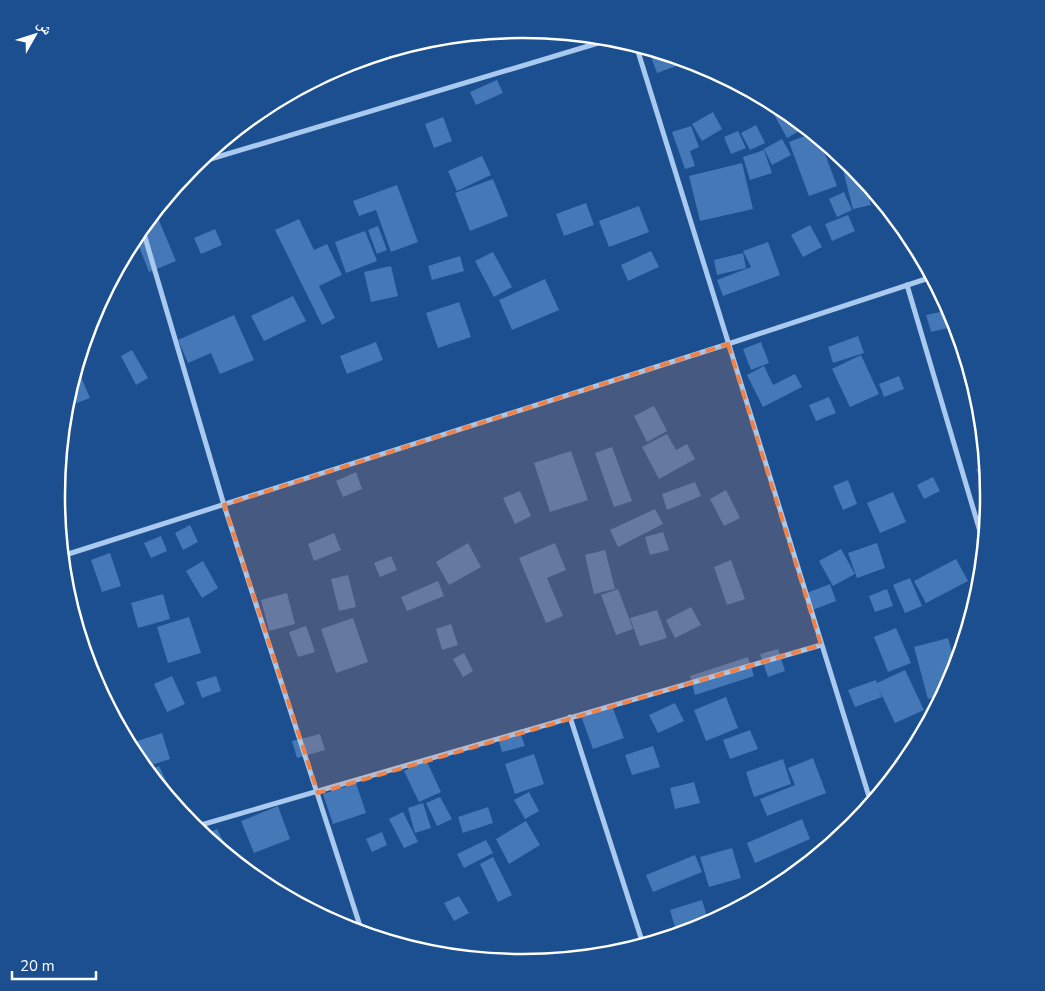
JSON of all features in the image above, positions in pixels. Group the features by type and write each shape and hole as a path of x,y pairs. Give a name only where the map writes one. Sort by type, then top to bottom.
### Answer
{"street":[{"path":"214,158 596,43"},
{"path":"638,52 869,795"},
{"path":"145,237 224,506 359,923"},
{"path":"68,554 224,506 926,279"},
{"path":"907,285 980,530"},
{"path":"204,824 318,793 570,717 821,645"},
{"path":"570,717 641,938"}],"highlighted area":[{"path":"728,344 821,645 318,793 224,505"}],"building":[{"path":"651,56 679,65 657,73"},
{"path":"497,80 503,93 476,105 470,92"},
{"path":"713,112 722,129 702,141 692,124"},
{"path":"773,112 799,131 787,138"},
{"path":"443,117 452,141 434,148 425,124"},
{"path":"756,125 765,143 750,150 741,133"},
{"path":"691,126 699,147 690,151 695,166 685,169 672,132"},
{"path":"738,131 746,148 731,154 724,137"},
{"path":"806,136 824,151 837,186 809,196 789,142"},
{"path":"782,139 791,155 772,165 764,149"},
{"path":"764,150 772,173 750,180 743,157"},
{"path":"482,156 491,175 457,191 448,171"},
{"path":"742,163 753,209 700,221 689,176"},
{"path":"843,170 868,195 871,205 853,209"},
{"path":"493,179 508,216 470,231 455,193"},
{"path":"397,185 418,242 391,252 376,210 359,216 353,201"},
{"path":"844,192 852,210 837,217 829,199"},
{"path":"586,203 594,225 564,236 556,214"},
{"path":"639,206 649,232 609,247 599,221"},
{"path":"848,215 855,231 832,241 825,224"},
{"path":"158,218 176,261 149,272 139,246"},
{"path":"299,219 314,250 327,244 342,275 319,286 335,318 322,325 275,230"},
{"path":"810,225 822,247 803,257 791,235"},
{"path":"378,226 387,250 377,254 368,230"},
{"path":"215,229 222,245 201,254 194,238"},
{"path":"365,231 377,261 346,273 335,242"},
{"path":"768,242 780,275 723,296 717,280 751,267 743,251"},
{"path":"651,251 659,267 628,281 621,265"},
{"path":"493,252 512,287 494,297 475,261"},
{"path":"743,253 746,268 717,275 714,260"},
{"path":"460,256 464,271 432,280 428,266"},
{"path":"391,266 398,296 371,302 364,272"},
{"path":"545,279 559,310 512,330 499,300"},
{"path":"293,296 306,321 264,341 251,316"},
{"path":"459,302 471,337 438,348 426,313"},
{"path":"942,312 949,328 931,332 926,315"},
{"path":"234,315 254,360 220,374 211,353 188,363 178,340"},
{"path":"858,336 864,353 833,363 828,347"},
{"path":"376,342 383,360 347,374 340,356"},
{"path":"761,342 769,363 751,370 743,349"},
{"path":"132,350 148,378 136,385 121,356"},
{"path":"861,355 879,394 850,407 832,369"},
{"path":"764,366 773,385 795,374 802,387 763,407 747,375"},
{"path":"80,376 90,398 77,403 75,398"},
{"path":"899,376 904,389 884,397 879,384"},
{"path":"829,397 836,413 816,421 809,405"},
{"path":"654,406 667,431 647,442 634,416"},
{"path":"667,434 676,450 687,444 695,459 659,479 642,447"},
{"path":"612,447 632,501 614,507 595,453"},
{"path":"571,451 588,500 550,512 534,463"},
{"path":"980,468 980,479 976,469"},
{"path":"356,472 362,489 343,497 336,481"},
{"path":"933,477 940,491 924,499 917,485"},
{"path":"848,480 857,504 843,510 833,486"},
{"path":"695,482 701,496 667,510 662,494"},
{"path":"726,490 740,518 724,526 710,499"},
{"path":"520,491 531,516 515,524 503,498"},
{"path":"893,492 906,522 880,533 867,503"},
{"path":"655,509 663,524 618,547 610,530"},
{"path":"190,525 198,542 183,550 175,533"},
{"path":"663,532 669,550 650,555 645,537"},
{"path":"334,533 341,550 314,561 308,544"},
{"path":"161,536 167,551 151,558 144,543"},
{"path":"468,543 481,567 449,585 436,562"},
{"path":"555,543 566,570 547,578 563,616 546,623 519,558"},
{"path":"877,543 885,568 857,578 848,553"},
{"path":"841,549 855,574 833,586 819,561"},
{"path":"605,550 615,589 594,594 585,555"},
{"path":"110,553 121,586 102,592 91,560"},
{"path":"391,556 397,570 380,577 374,563"},
{"path":"956,559 968,581 926,603 914,581"},
{"path":"731,560 745,599 727,605 714,567"},
{"path":"203,561 218,588 202,598 186,571"},
{"path":"348,575 356,607 339,611 331,579"},
{"path":"910,578 922,606 905,613 893,585"},
{"path":"438,581 444,596 407,611 401,597"},
{"path":"830,584 836,601 810,611 804,594"},
{"path":"618,589 633,629 616,635 601,595"},
{"path":"887,589 893,606 875,612 869,596"},
{"path":"287,593 295,624 269,631 261,600"},
{"path":"163,594 170,619 138,628 131,603"},
{"path":"691,607 701,625 675,638 666,620"},
{"path":"657,610 667,638 640,646 630,618"},
{"path":"189,617 201,653 168,663 157,627"},
{"path":"353,618 368,662 336,673 321,629"},
{"path":"451,624 458,645 442,650 436,629"},
{"path":"306,626 315,652 298,657 289,632"},
{"path":"896,628 911,663 888,672 874,637"},
{"path":"948,638 952,653 933,698 928,699 914,647"},
{"path":"778,649 785,671 768,677 760,654"},
{"path":"464,653 473,671 463,677 453,659"},
{"path":"748,657 754,676 695,695 690,676"},
{"path":"905,670 924,710 895,723 878,687 882,697 855,707 848,690 876,680 877,683"},
{"path":"172,676 185,704 167,712 154,684"},
{"path":"216,676 221,691 202,698 196,682"},
{"path":"726,697 738,728 706,741 694,710"},
{"path":"611,703 624,738 593,749 580,713"},
{"path":"675,703 684,721 658,733 649,715"},
{"path":"750,730 758,749 730,759 723,740"},
{"path":"520,732 525,746 502,752 498,738"},
{"path":"162,733 170,759 152,765 137,741"},
{"path":"320,734 325,750 297,758 292,741"},
{"path":"653,746 660,767 632,775 625,755"},
{"path":"534,754 544,784 515,794 505,764"},
{"path":"813,758 826,793 767,816 760,799 795,785 788,768"},
{"path":"783,759 791,784 754,797 746,772"},
{"path":"426,760 441,792 419,802 404,771"},
{"path":"159,766 168,785 159,774 155,768"},
{"path":"694,782 700,803 675,809 670,788"},
{"path":"356,783 366,813 333,824 323,794"},
{"path":"529,792 539,811 525,819 514,800"},
{"path":"440,797 452,819 437,826 426,803"},
{"path":"423,803 431,828 415,833 408,808"},
{"path":"278,806 290,839 254,853 241,821"},
{"path":"488,807 493,823 463,833 458,817"},
{"path":"403,812 418,842 404,848 389,819"},
{"path":"802,819 810,839 755,863 747,843"},
{"path":"526,821 540,845 509,864 496,839"},
{"path":"217,829 224,842 221,840 212,831"},
{"path":"382,832 387,845 372,852 366,839"},
{"path":"486,840 493,853 464,868 457,854"},
{"path":"732,848 741,878 709,887 700,857"},
{"path":"695,855 702,872 653,892 646,875"},
{"path":"493,857 512,895 498,902 480,864"},
{"path":"459,896 469,913 454,921 444,903"},
{"path":"702,900 707,915 675,927 670,910"}]}
